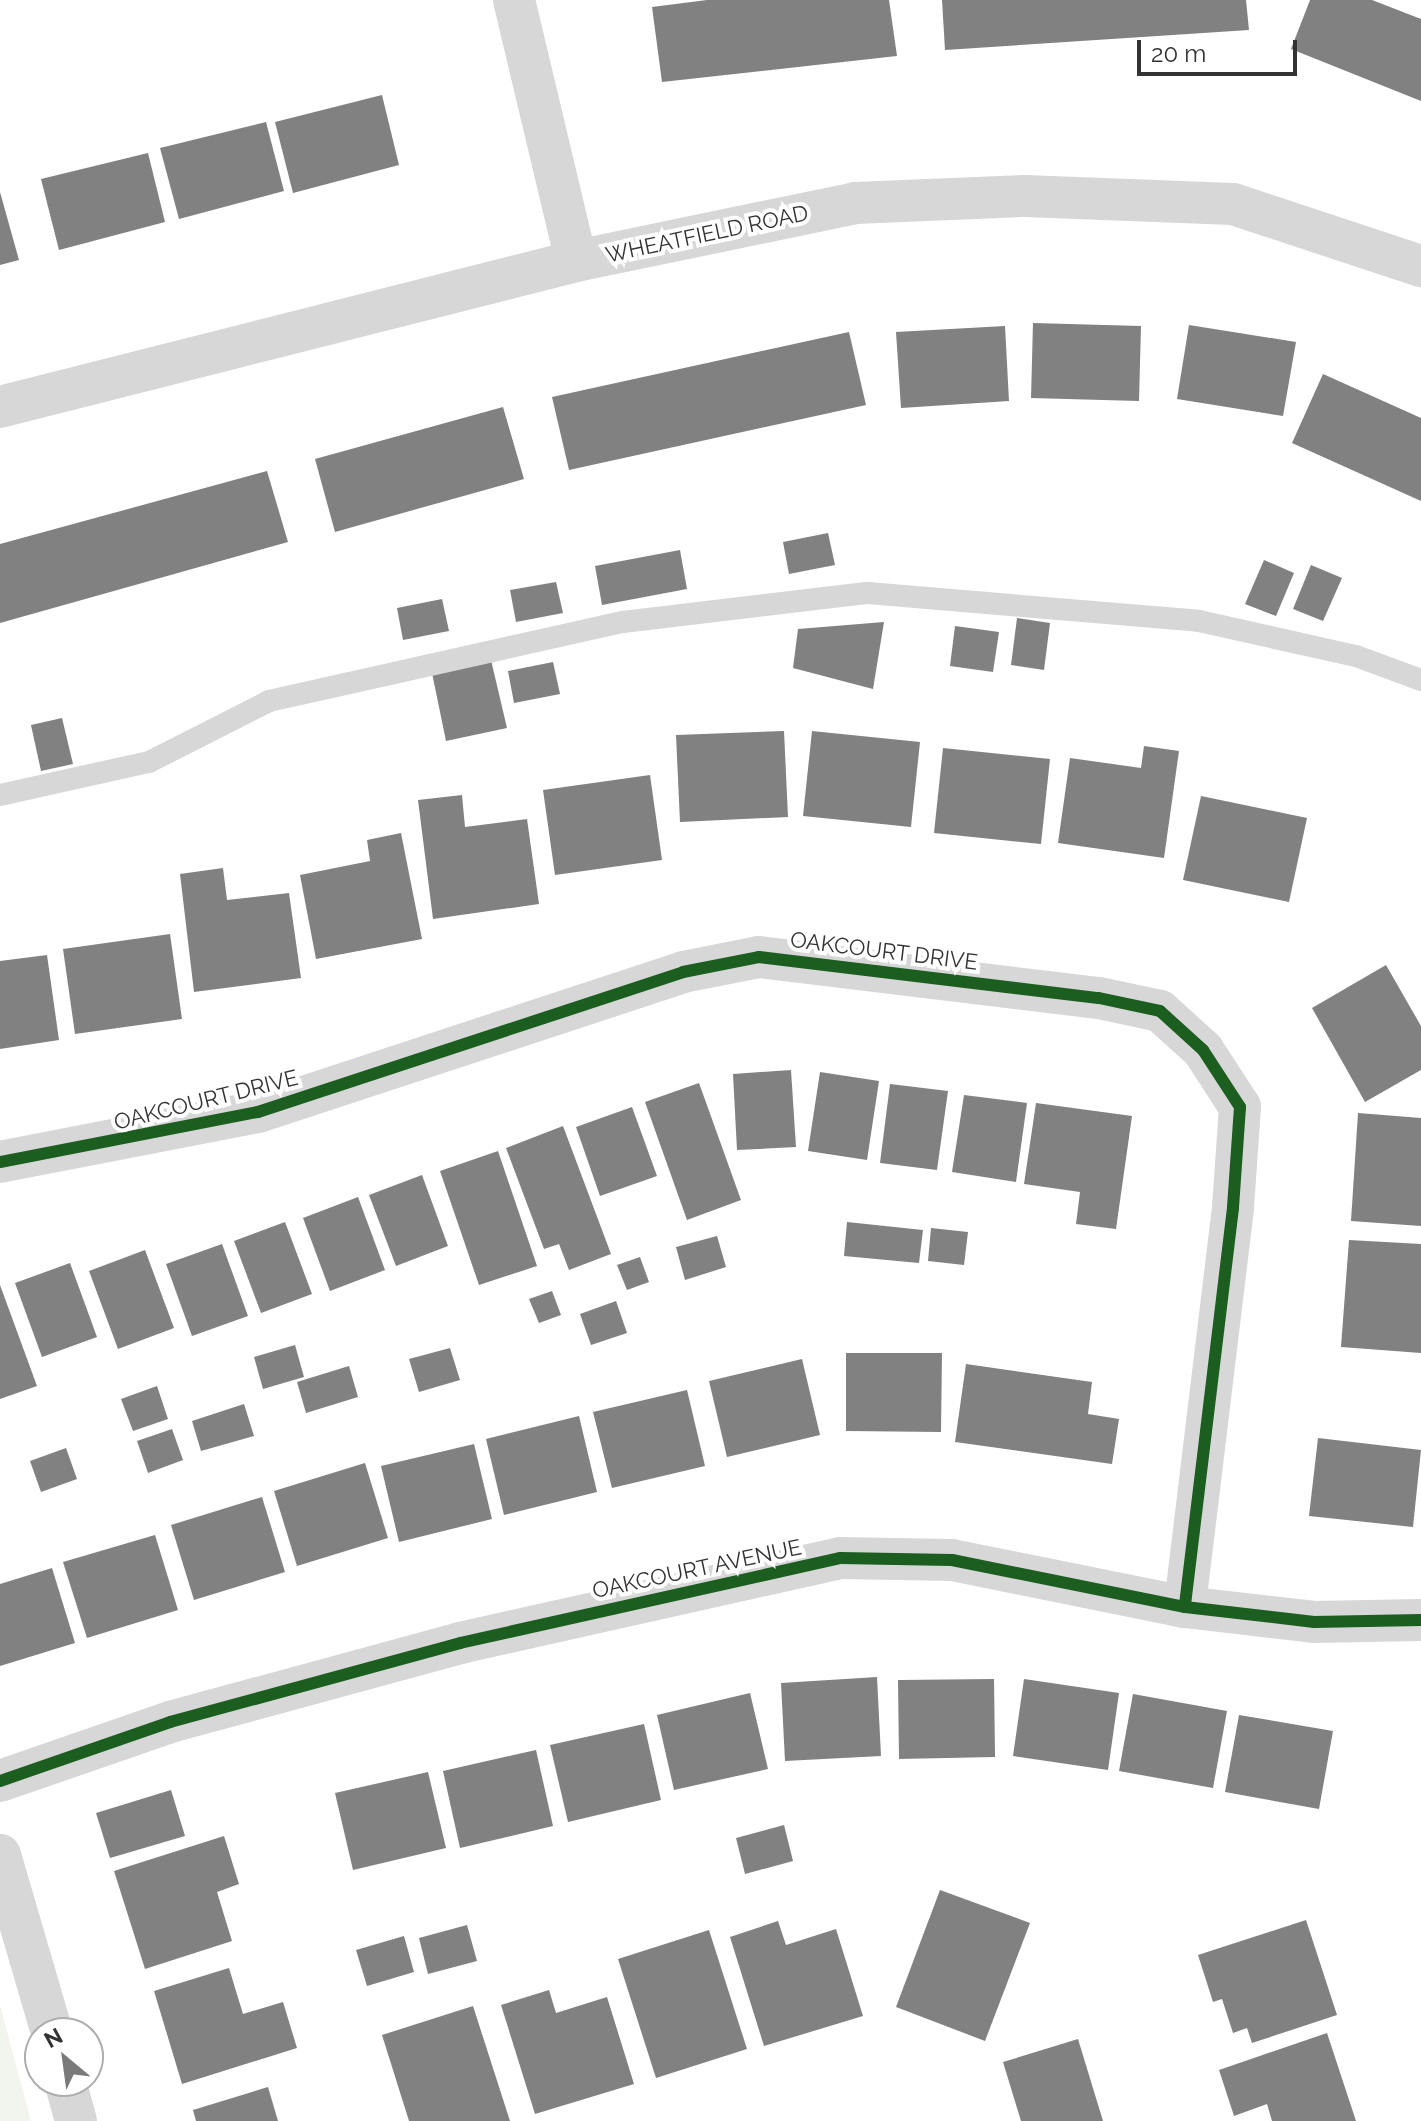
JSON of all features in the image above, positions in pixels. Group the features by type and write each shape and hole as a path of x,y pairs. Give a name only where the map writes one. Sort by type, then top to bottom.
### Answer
{"street":[{"path":"514,0 576,261"},
{"name":"WHEATFIELD ROAD","path":"0,407 576,261 855,203 1025,196 1233,204 1421,266"},
{"name":"OAKCOURT DRIVE","path":"0,1162 258,1112 683,972 759,957 1099,998 1160,1011 1203,1050 1240,1107 1233,1208 1185,1607"},
{"name":"OAKCOURT AVENUE","path":"0,1781 170,1722 460,1643 840,1558 952,1560 1185,1607 1314,1622 1421,1620"},
{"path":"0,1855 47,2017"},
{"path":"69,2097 76,2121"}],"lane":[{"path":"0,795 149,762 269,701 623,622 868,593 1199,621 1356,656 1421,680"}],"shaded area":[{"path":"0,2005 31,2121 0,2121"}],"building":[{"path":"707,0 889,0 897,56 662,82 652,7"},
{"path":"942,0 1246,0 1249,30 945,50"},
{"path":"1310,0 1372,0 1421,19 1421,101 1291,49"},
{"path":"382,95 399,165 293,193 275,122"},
{"path":"266,122 284,191 179,219 160,148"},
{"path":"148,153 165,222 59,250 41,179"},
{"path":"0,192 19,260 0,265"},
{"path":"1033,323 1141,326 1139,401 1031,398"},
{"path":"1189,325 1296,342 1283,416 1177,399"},
{"path":"1005,326 1009,401 901,408 896,332"},
{"path":"849,332 866,405 569,470 552,397"},
{"path":"1323,374 1421,418 1421,501 1292,443"},
{"path":"503,407 524,479 335,532 315,459"},
{"path":"267,471 288,542 0,623 0,544"},
{"path":"828,533 835,565 789,574 783,542"},
{"path":"680,550 687,589 602,605 595,566"},
{"path":"1264,560 1294,573 1276,616 1245,604"},
{"path":"1311,565 1342,578 1323,621 1293,609"},
{"path":"556,582 563,613 516,622 510,590"},
{"path":"442,599 449,631 403,640 397,608"},
{"path":"1017,618 1050,623 1044,670 1011,665"},
{"path":"884,622 873,689 793,668 798,629"},
{"path":"955,626 999,632 993,672 950,666"},
{"path":"491,660 507,728 446,741 432,673"},
{"path":"553,662 560,694 514,703 508,671"},
{"path":"62,718 73,764 41,771 31,725"},
{"path":"784,731 788,817 680,822 676,735"},
{"path":"812,731 920,742 911,827 803,816"},
{"path":"1144,746 1179,751 1164,858 1058,843 1070,758 1141,768"},
{"path":"943,748 1050,759 1041,844 934,833"},
{"path":"650,775 662,860 555,875 543,790"},
{"path":"462,795 465,827 527,819 539,904 433,919 418,800"},
{"path":"1201,796 1307,818 1289,902 1183,880"},
{"path":"401,833 422,939 316,959 300,875 370,861 367,840"},
{"path":"223,868 227,900 289,893 301,978 194,992 180,874"},
{"path":"170,934 182,1019 75,1034 63,949"},
{"path":"47,955 59,1040 0,1049 0,961"},
{"path":"1386,965 1421,1026 1421,1070 1365,1102 1312,1008"},
{"path":"791,1070 796,1147 737,1150 733,1074"},
{"path":"820,1072 879,1081 867,1160 808,1151"},
{"path":"699,1083 741,1200 687,1220 645,1102"},
{"path":"890,1084 948,1091 937,1170 880,1163"},
{"path":"964,1095 1027,1103 1016,1182 952,1172"},
{"path":"1036,1103 1132,1116 1116,1229 1076,1224 1080,1192 1024,1184"},
{"path":"632,1107 657,1176 600,1196 576,1127"},
{"path":"1358,1113 1421,1118 1421,1226 1351,1221"},
{"path":"563,1126 611,1254 569,1270 559,1244 544,1249 506,1148"},
{"path":"498,1151 537,1266 479,1285 440,1171"},
{"path":"422,1175 448,1246 396,1266 369,1195"},
{"path":"358,1197 385,1270 330,1291 303,1218"},
{"path":"285,1222 312,1294 261,1313 234,1241"},
{"path":"847,1222 923,1230 919,1263 844,1256"},
{"path":"931,1228 968,1232 964,1265 928,1261"},
{"path":"717,1236 726,1267 685,1280 676,1247"},
{"path":"1349,1240 1421,1244 1421,1353 1341,1347"},
{"path":"222,1244 248,1316 192,1336 166,1264"},
{"path":"145,1250 174,1328 118,1349 89,1271"},
{"path":"640,1257 649,1282 627,1290 617,1265"},
{"path":"70,1263 97,1337 42,1357 15,1283"},
{"path":"0,1285 37,1386 0,1399"},
{"path":"552,1291 561,1315 539,1323 529,1299"},
{"path":"616,1301 627,1333 591,1345 580,1314"},
{"path":"295,1345 304,1377 263,1389 254,1357"},
{"path":"450,1348 460,1380 419,1392 409,1359"},
{"path":"846,1353 942,1353 941,1432 846,1431"},
{"path":"802,1359 820,1435 727,1457 709,1381"},
{"path":"966,1364 1092,1382 1088,1414 1119,1419 1112,1464 955,1442"},
{"path":"349,1366 358,1397 306,1413 297,1382"},
{"path":"157,1386 168,1419 133,1431 121,1399"},
{"path":"687,1390 705,1466 612,1488 593,1412"},
{"path":"244,1404 254,1436 201,1451 192,1421"},
{"path":"579,1416 597,1492 504,1515 486,1439"},
{"path":"172,1429 183,1460 148,1473 137,1441"},
{"path":"1318,1438 1421,1450 1413,1527 1309,1516"},
{"path":"474,1444 492,1519 399,1542 381,1466"},
{"path":"66,1448 77,1479 41,1492 30,1461"},
{"path":"365,1463 388,1538 297,1566 274,1491"},
{"path":"262,1497 285,1572 194,1600 171,1525"},
{"path":"155,1535 178,1610 87,1638 63,1562"},
{"path":"52,1568 75,1643 0,1666 0,1584"},
{"path":"877,1677 881,1756 785,1761 781,1683"},
{"path":"994,1679 995,1757 899,1759 898,1680"},
{"path":"1024,1679 1119,1693 1108,1770 1013,1756"},
{"path":"750,1693 768,1769 674,1790 657,1715"},
{"path":"1133,1694 1227,1711 1213,1788 1119,1771"},
{"path":"1239,1715 1333,1731 1319,1809 1225,1792"},
{"path":"644,1724 661,1800 568,1822 550,1745"},
{"path":"536,1750 553,1826 460,1848 443,1771"},
{"path":"428,1772 446,1848 353,1870 335,1793"},
{"path":"171,1790 185,1836 110,1858 96,1813"},
{"path":"784,1825 793,1861 745,1874 736,1838"},
{"path":"224,1836 239,1884 217,1892 232,1941 145,1969 114,1871"},
{"path":"940,1890 1030,1923 985,2041 896,2007"},
{"path":"1306,1920 1337,2015 1252,2043 1247,2028 1233,2033 1222,1999 1213,2002 1198,1955"},
{"path":"778,1921 786,1945 836,1929 863,2016 764,2046 730,1937"},
{"path":"467,1925 477,1961 428,1974 419,1938"},
{"path":"709,1930 747,2049 656,2078 618,1959"},
{"path":"404,1936 414,1972 367,1986 356,1950"},
{"path":"229,1968 243,2014 283,2002 297,2048 182,2084 154,1991"},
{"path":"549,1990 556,2013 607,1997 634,2084 535,2114 501,2005"},
{"path":"473,2006 510,2121 409,2121 382,2035"},
{"path":"1327,2033 1356,2121 1272,2121 1267,2104 1234,2116 1219,2070"},
{"path":"1078,2039 1103,2121 1021,2121 1003,2062"},
{"path":"268,2087 278,2121 196,2121 193,2110"}],"cycle path":[{"path":"0,1162 258,1112 683,972 759,957 1099,998 1160,1011 1203,1050 1240,1107 1233,1208 1185,1607"},
{"path":"0,1781 170,1722 460,1643 840,1558 952,1560 1185,1607 1314,1622 1421,1620"}]}
